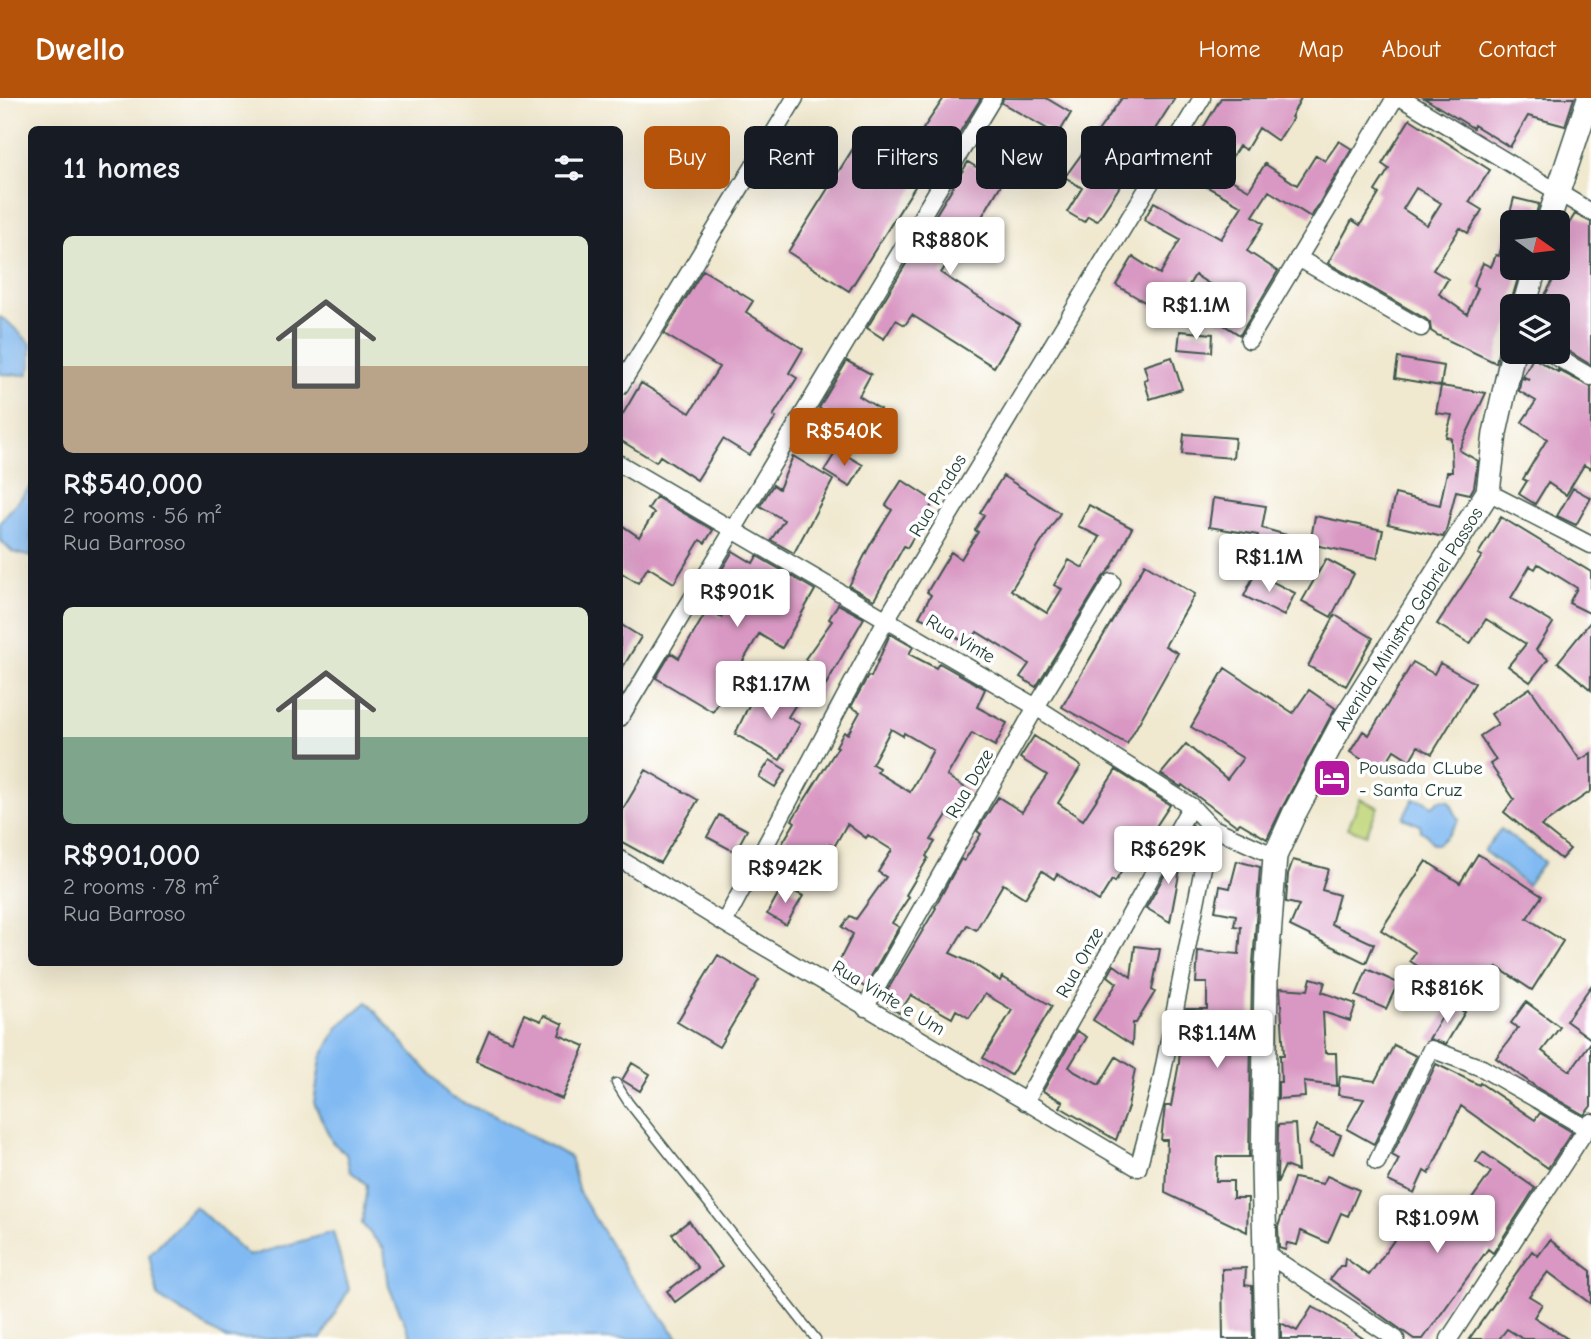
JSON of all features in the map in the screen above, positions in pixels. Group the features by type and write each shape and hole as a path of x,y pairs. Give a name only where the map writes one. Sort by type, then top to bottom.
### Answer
{"main road":[{"path":"1551,210 1589,98"},
{"name":"Avenida Ministro Gabriel Passos","path":"1267,1339 1263,1168 1266,978 1275,856 1344,720 1488,492 1495,433 1510,364"}],"street":[{"path":"623,381 795,98"},
{"path":"623,713 993,98"},
{"name":"Rua Prados","path":"724,923 887,618 1202,98"},
{"path":"1249,340 1398,98 1591,212"},
{"path":"1298,258 1421,328"},
{"path":"1569,364 1591,377"},
{"name":"Rua Vinte","path":"623,466 1036,707 1191,806 1211,827 1275,856"},
{"path":"1488,492 1591,545"},
{"name":"Rua Doze","path":"865,1007 1036,707 1112,582"},
{"name":"Rua Onze","path":"1025,1101 1191,806"},
{"name":"Rua Vinte e Um","path":"623,861 1138,1168 1160,1086 1211,827"},
{"path":"1377,1162 1431,1049 1482,1068 1589,1125 1449,1339"},
{"path":"1264,1252 1396,1339"}],"lane":[{"path":"616,1083 628,1102 816,1339"}],"green space":[{"path":"1360,799 1378,807 1366,835 1348,828"}],"water":[{"path":"0,317 28,341 28,373 27,375 0,374"},
{"path":"28,489 28,556 13,552 0,540 0,522"},
{"path":"1413,799 1432,806 1440,800 1449,801 1459,820 1438,844 1433,844 1421,831 1420,825 1403,818"},
{"path":"1501,829 1544,862 1527,885 1484,851"},
{"path":"367,1002 450,1097 494,1116 570,1157 579,1192 627,1272 679,1339 412,1339 389,1287 384,1249 362,1224 367,1185 350,1171 346,1154 332,1142 314,1103 321,1058 339,1026"},
{"path":"195,1206 249,1256 333,1232 349,1289 321,1339 226,1339 158,1297 149,1255"}],"building":[{"path":"944,98 981,98 962,129 962,126 925,126"},
{"path":"1003,98 1046,98 1071,113 1063,126 1042,126 1002,103"},
{"path":"1122,98 1175,98 1157,126 1102,126"},
{"path":"1221,98 1301,98 1291,117 1293,118 1278,141 1259,128 1246,150 1239,146 1236,151 1236,126 1204,126"},
{"path":"1424,98 1574,98 1565,126 1528,116 1510,147"},
{"path":"1410,119 1490,170 1469,202 1482,210 1468,233 1460,228 1433,270 1448,279 1439,294 1467,314 1478,288 1473,286 1483,263 1491,267 1500,252 1500,280 1517,280 1513,294 1500,294 1500,344 1496,363 1437,335 1431,331 1430,323 1426,319 1328,263 1352,220 1360,225 1379,194 1375,191 1389,169 1382,164","holes":["1416,188 1441,203 1427,225 1403,209"]},
{"path":"1339,141 1352,149 1311,217 1269,191 1253,216 1264,223 1247,251 1278,271 1240,335 1216,320 1231,298 1195,275 1170,317 1116,285 1133,257 1160,274 1180,240 1144,220 1154,202 1221,239 1242,206 1211,189 1236,189 1236,183 1249,190 1265,164 1297,185 1316,155 1325,161"},
{"path":"852,150 852,189 913,189 849,291 788,252 828,189 838,189 838,173"},
{"path":"1081,155 1081,187 1067,178"},
{"path":"968,162 976,167 976,189 998,189 980,220 985,224 973,242 965,237 941,273 1020,324 994,367 912,315 905,325 896,320 884,339 867,328 952,189 962,189 962,172"},
{"path":"1081,189 1118,189 1097,221 1088,216 1084,222 1067,212"},
{"path":"1514,198 1539,204 1537,210 1511,210"},
{"path":"1575,214 1591,222 1591,365 1570,352 1570,294 1546,294 1553,280 1570,280 1570,222"},
{"path":"703,270 753,301 746,312 803,349 789,373 797,378 773,416 776,418 749,455 723,439 697,480 660,456 656,462 623,442 623,414 641,383 690,413 719,367 664,334"},
{"path":"1180,331 1213,334 1212,352 1178,349"},
{"path":"1172,357 1182,389 1150,399 1144,380 1148,379 1144,366"},
{"path":"1398,358 1444,366 1441,386 1395,378"},
{"path":"847,361 871,374 859,396 880,409 864,435 819,408"},
{"path":"1530,364 1544,364 1591,387 1591,469 1584,465 1566,495 1548,483 1535,504 1519,494 1527,481 1523,479 1547,439 1522,422 1536,401 1519,391 1521,378 1530,380 1523,376"},
{"path":"1441,386 1486,393 1459,450 1478,461 1474,487 1470,494 1456,491 1443,537 1388,524 1395,494 1440,505 1447,472 1452,472 1451,438 1446,437 1452,415 1436,413"},
{"path":"1184,434 1235,438 1233,458 1182,454"},
{"path":"837,450 863,465 850,487 824,471"},
{"path":"793,456 833,480 794,553 771,540 784,520 760,506 773,485 779,489"},
{"path":"1003,476 1060,513 1011,590 1047,613 1062,589 1054,585 1069,560 1083,568 1100,537 1078,526 1089,505 1132,528 1111,568 1036,687 1020,677 1029,664 977,632 969,645 919,617 931,595 927,592 951,552 961,559 978,532 975,530 984,515 980,513"},
{"path":"902,480 934,501 907,548 904,546 874,600 849,586 892,510 886,505"},
{"path":"1573,488 1591,498 1576,525 1557,516"},
{"path":"656,497 713,530 705,543 700,540 674,583 648,567 638,583 623,574 623,526 639,537 654,513 648,509"},
{"path":"1213,498 1266,506 1262,528 1290,536 1313,551 1311,556 1286,549 1284,557 1269,553 1265,567 1250,563 1258,535 1209,527"},
{"path":"1315,516 1383,530 1377,558 1310,544"},
{"path":"1501,517 1591,572 1591,614 1569,603 1577,588 1538,564 1535,569 1530,566 1511,598 1553,623 1536,650 1548,659 1530,682 1508,666 1526,644 1486,619 1470,644 1437,624 1482,556 1478,554"},
{"path":"733,551 753,563 757,556 815,590 782,648 759,634 713,712 656,678 671,653 679,658 708,609 721,617 738,589 718,576"},
{"path":"1326,559 1354,574 1331,617 1302,601"},
{"path":"1145,564 1195,594 1165,646 1178,653 1127,744 1062,707"},
{"path":"1255,573 1295,593 1284,616 1244,596"},
{"path":"838,604 864,618 817,700 795,687 809,662 805,659 832,621 829,619"},
{"path":"1335,615 1373,638 1346,686 1308,666"},
{"path":"1591,621 1591,690 1558,662"},
{"path":"623,626 641,637 623,667"},
{"path":"890,634 913,647 909,654 936,668 939,663 985,689 977,707 1007,723 995,746 972,733 947,776 970,791 954,820 947,815 931,840 935,842 926,856 928,858 906,895 909,897 892,923 899,927 865,987 835,969 853,934 842,927 850,916 856,919 886,877 878,872 892,850 868,835 866,838 847,824 834,847 830,844 813,870 779,849 795,822 792,820 838,747 836,746 844,732 848,734 860,712 851,707 868,676 871,677","holes":["891,729 903,736 904,733 933,750 910,792 877,772 879,768 872,764"]},
{"path":"1413,662 1434,674 1440,663 1475,683 1432,754 1418,746 1410,760 1394,750 1381,771 1350,752 1363,731 1369,735"},
{"path":"1225,668 1293,713 1309,690 1335,708 1267,839 1240,823 1237,826 1182,785 1181,787 1161,774 1186,744 1227,779 1243,758 1191,727"},
{"path":"774,681 801,696 788,717 800,724 780,760 735,734 753,697 762,702"},
{"path":"1530,688 1580,760 1591,753 1591,791 1541,826 1570,849 1561,859 1504,812 1514,799 1490,764 1496,760 1480,736 1498,724 1491,714"},
{"path":"1034,736 1081,766 1058,803 1083,820 1116,770 1170,805 1147,840 1143,837 1115,882 1112,880 1099,901 1057,874 1054,879 1042,871 1025,898 1003,884 976,930 967,925 950,953 1000,981 1002,977 1052,1006 1011,1075 983,1058 1012,1010 985,994 969,1018 956,1010 952,1018 911,995 899,1013 881,1001 936,908 961,859 964,861 981,834 977,831 998,797 1022,812 1047,775 1020,758"},
{"path":"770,760 786,770 775,787 759,777"},
{"path":"646,770 698,800 660,863 623,843 623,809"},
{"path":"719,815 747,830 735,852 707,837"},
{"path":"1193,824 1181,864 1170,922 1146,908"},
{"path":"1478,854 1542,896 1527,918 1563,941 1532,990 1497,967 1474,1003 1410,961 1415,952 1381,930 1426,861 1460,883"},
{"path":"1293,860 1328,869 1322,890 1339,895 1331,924 1374,944 1366,963 1290,926 1299,905 1286,902 1288,874"},
{"path":"1237,861 1260,867 1252,978 1249,1157 1217,1157 1216,1181 1233,1181 1233,1198 1248,1198 1247,1232 1165,1193 1167,1140 1161,1140 1165,1106 1171,1106 1180,1046 1230,1048 1229,1023 1185,1023 1185,1012 1186,1009 1207,1009 1207,983 1196,983 1198,951 1239,954 1241,927 1234,926 1236,915 1215,911 1220,886 1230,888"},
{"path":"783,885 803,896 786,925 767,914"},
{"path":"1135,946 1160,949 1152,990 1155,992 1136,1023 1133,1023 1132,1045 1093,1020 1117,983 1108,976 1114,965 1131,977"},
{"path":"718,955 759,980 719,1047 677,1022"},
{"path":"1367,969 1398,983 1386,1009 1356,996"},
{"path":"1311,978 1325,982 1322,992 1356,1004 1350,1021 1323,1012 1325,1053 1336,1053 1337,1086 1304,1082 1305,1097 1278,1099 1278,1082 1281,1082 1280,1055 1284,1055 1280,988 1308,990"},
{"path":"1591,986 1591,1039 1566,1021"},
{"path":"1526,1002 1560,1027 1542,1051 1570,1071 1591,1042 1591,1106 1584,1115 1539,1089 1496,1058 1518,1028 1511,1023"},
{"path":"1449,1005 1465,1012 1446,1044 1429,1039"},
{"path":"524,1014 541,1021 544,1015 563,1024 559,1035 585,1046 562,1099 476,1062 489,1031 512,1041"},
{"path":"1077,1031 1087,1037 1069,1067 1075,1072 1099,1085 1116,1057 1135,1069 1128,1107 1116,1140 1060,1107 1063,1102 1043,1091"},
{"path":"1394,1045 1416,1056 1374,1144 1347,1129 1364,1099 1338,1095 1340,1076 1375,1081"},
{"path":"632,1063 650,1074 640,1091 622,1080"},
{"path":"1436,1064 1479,1085 1480,1083 1535,1120 1540,1113 1572,1132 1548,1168 1461,1106 1429,1174 1424,1171 1414,1193 1388,1181 1399,1159 1392,1155"},
{"path":"1295,1124 1298,1171 1285,1166 1277,1183 1278,1125"},
{"path":"1317,1125 1341,1135 1333,1155 1309,1144"},
{"path":"1483,1152 1535,1188 1493,1253 1488,1249 1423,1339 1414,1339 1330,1279 1340,1266 1344,1266 1345,1258 1369,1275 1420,1204 1452,1227 1491,1172 1476,1162"},
{"path":"1327,1176 1359,1190 1348,1216 1341,1213 1328,1243 1301,1231 1297,1245 1287,1243 1285,1250 1279,1248 1278,1227 1294,1178 1323,1184"},
{"path":"689,1221 722,1267 675,1302 667,1291 698,1268 672,1234"},
{"path":"1550,1240 1591,1271 1591,1304 1548,1272 1529,1296 1542,1304 1534,1317 1568,1339 1523,1339 1507,1329 1499,1339 1469,1339 1532,1251 1538,1256"},
{"path":"1246,1268 1245,1285 1252,1286 1253,1339 1223,1339 1222,1269"},
{"path":"1312,1307 1364,1339 1281,1339 1281,1323 1297,1331"}],"place":[{"name":"Pousada CLube - Santa Cruz","path":"1332,778"}]}
